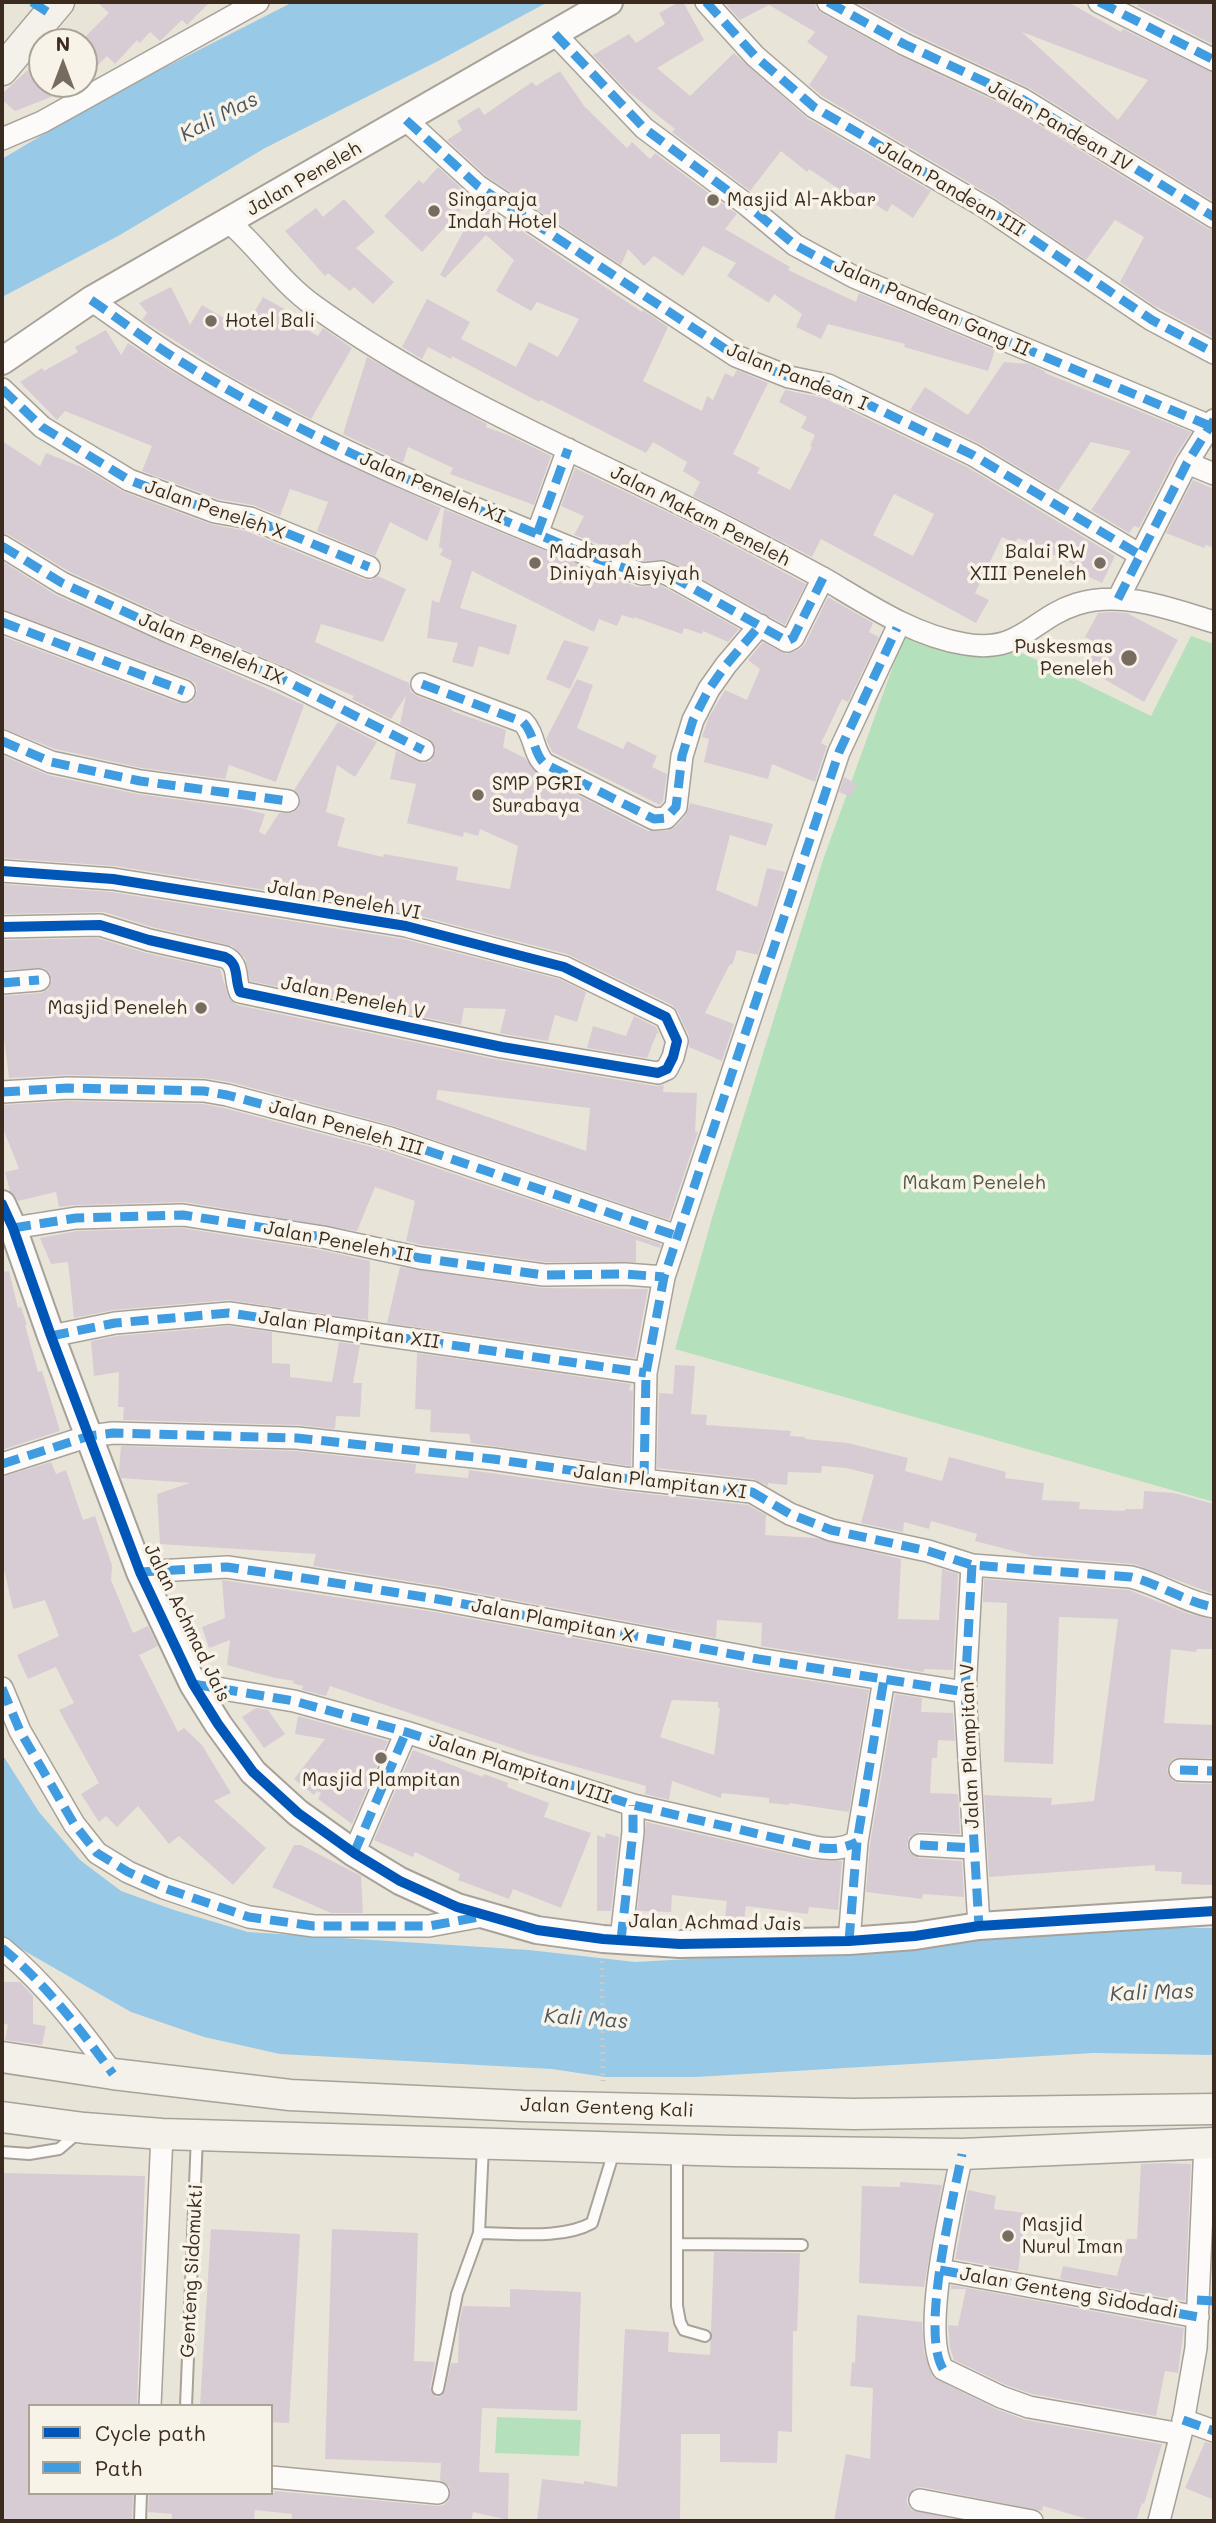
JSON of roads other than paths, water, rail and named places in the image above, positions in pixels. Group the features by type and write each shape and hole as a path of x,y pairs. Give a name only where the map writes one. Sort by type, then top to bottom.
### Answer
{"main road":[{"path":"2,70 47,6"},
{"name":"Jalan Genteng Kali","path":"2,2057 113,2074 290,2095 509,2106 854,2114 1214,2109"},
{"path":"731,2112 738,2131 737,2142 732,2151"},
{"path":"786,2113 780,2134 787,2151"},
{"name":"Jalan Genteng Kali","path":"2,2117 84,2128 197,2136 732,2151 962,2154 1210,2143"}],"street":[{"path":"2,139 43,122 258,2"},
{"name":"Jalan Peneleh","path":"2,361 92,300 609,2"},
{"name":"Jalan Pandean III","path":"706,2 755,56 814,107 988,209 1152,320 1214,353"},
{"name":"Jalan Pandean IV","path":"828,2 904,44 1022,99 1214,217"},
{"path":"1099,2 1214,60"},
{"name":"Jalan Pandean Gang II","path":"555,34 643,128 795,244 854,277 1212,423"},
{"name":"Jalan Pandean I","path":"406,120 478,186 736,356 789,377 828,385 973,455 1140,555"},
{"name":"Jalan Makam Peneleh","path":"229,222 312,304 439,384 754,541 900,622 963,644 985,647 1018,639 1062,610 1096,600 1142,601 1214,622"},
{"name":"Jalan Peneleh XI","path":"92,300 174,358 265,410 343,450 598,559 642,574 662,572 788,641 793,638 823,578"},
{"name":"Jalan Peneleh X","path":"2,389 43,427 129,480 215,512 250,518 369,567"},
{"path":"1118,599 1187,463 1212,423"},
{"path":"537,534 568,449"},
{"path":"1187,463 1214,474"},
{"name":"Jalan Peneleh IX","path":"2,546 62,583 284,680 423,750"},
{"path":"2,622 184,691"},
{"path":"644,1479 646,1373 664,1277 839,752 900,622"},
{"path":"422,684 523,722 531,732 541,761 545,764 654,819 666,818 676,807 678,775 693,720 726,665 760,625"},
{"path":"2,741 51,762 140,780 288,801"},
{"name":"Jalan Peneleh VI","path":"2,871 113,880 406,926 564,967 666,1017"},
{"name":"Jalan Peneleh V","path":"2,927 110,927 149,940 232,960 240,992 502,1047 658,1073 667,1069 677,1041 666,1017"},
{"path":"2,983 39,980"},
{"name":"Jalan Peneleh III","path":"2,1092 68,1088 204,1091 227,1095 390,1138 677,1236"},
{"name":"Jalan Achmad Jais","path":"2,1204 140,1572 193,1684 253,1772 299,1813 354,1853 400,1881 457,1907 537,1930 611,1946 849,1941 915,1936 979,1926 1214,1911"},
{"name":"Jalan Peneleh II","path":"13,1228 76,1218 183,1215 323,1237 421,1258 544,1275 625,1274 664,1277"},
{"name":"Jalan Plampitan XII","path":"51,1336 115,1323 229,1313 646,1373"},
{"name":"Jalan Plampitan XI","path":"2,1464 89,1436 113,1433 297,1438 493,1459 752,1492 790,1514 831,1530 928,1551 972,1565 1131,1577 1149,1581 1182,1598 1214,1607"},
{"name":"Jalan Plampitan V","path":"972,1565 965,1692 979,1926"},
{"name":"Jalan Plampitan X","path":"140,1572 227,1567 303,1578 436,1599 758,1659 965,1692"},
{"path":"849,1941 857,1842 884,1679"},
{"name":"Jalan Plampitan VIII","path":"193,1684 294,1701 406,1732 633,1805 830,1850 857,1842"},
{"path":"2,1688 20,1731 74,1824 97,1853 128,1872 164,1888 250,1917 314,1926 429,1926 485,1915"},
{"name":"Jalan Plampitan VIII","path":"354,1853 406,1732"},
{"path":"1180,1770 1214,1771"},
{"name":"Jalan Plampitan VIII","path":"611,1946 633,1832 633,1805"},
{"path":"920,1845 973,1848"},
{"path":"2,1948 79,2029 113,2074"},
{"path":"150,2404 162,2134"},
{"path":"1159,2521 1182,2427 1203,2306 1210,2143"},
{"path":"962,2154 940,2270 935,2313 938,2360 943,2369 1001,2397 1029,2407 1214,2431"},
{"name":"Jalan Genteng Sidodadi","path":"940,2270 1203,2306"},
{"path":"273,2477 438,2493"},
{"path":"920,2500 1032,2521"}],"lane":[{"path":"2,2152 29,2154 58,2149 84,2128"},
{"name":"Genteng Sidomukti","path":"186,2404 197,2136"},
{"path":"438,2389 457,2294 479,2233 483,2143"},
{"path":"479,2233 566,2233 580,2230 592,2223 616,2147"},
{"path":"677,2149 677,2306 684,2330 705,2336"},
{"path":"677,2244 802,2245"},
{"path":"139,2521 141,2495"}],"water":[{"name":"Kali Mas","path":"293,2 548,2 265,148 120,235 2,297 2,159 101,100"},
{"name":"Kali Mas","path":"2,1754 39,1812 80,1860 121,1891 248,1932 529,1950 635,1962 890,1948 1117,1927 1214,1928 1214,2055 1093,2053 696,2077 605,2077 552,2069 280,2054 204,2037 131,2012 2,1938"}],"place":[{"name":"Masjid Al-Akbar","path":"713,200"},
{"name":"Singaraja Indah Hotel","path":"434,211"},
{"name":"Hotel Bali","path":"211,321"},
{"name":"Madrasah Diniyah Aisyiyah","path":"535,563"},
{"name":"Balai RW XIII Peneleh","path":"1100,563"},
{"name":"Puskesmas Peneleh","path":"1129,658"},
{"name":"SMP PGRI Surabaya","path":"478,795"},
{"name":"Masjid Peneleh","path":"201,1008"},
{"name":"Masjid Plampitan","path":"381,1758"},
{"name":"Masjid Nurul Iman","path":"1008,2236"}],"park label":[{"name":"Makam Peneleh","path":"974,1183"}]}
